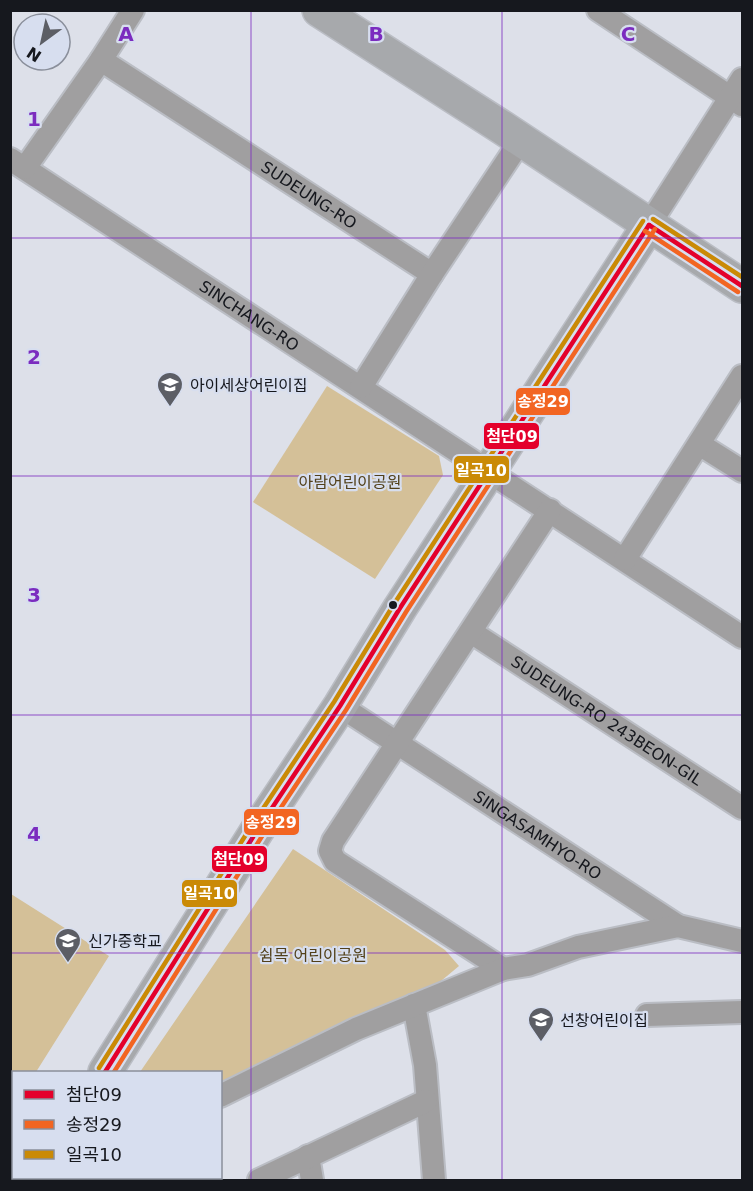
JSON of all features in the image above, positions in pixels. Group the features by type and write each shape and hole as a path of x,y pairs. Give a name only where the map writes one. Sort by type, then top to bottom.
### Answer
{"main road":[{"path":"319,10 742,286"},
{"path":"108,1070 258,829 340,706 400,608 649,225"}],"street":[{"path":"18,163 101,60 133,10"},
{"path":"598,10 739,94 649,225"},
{"name":"SUDEUNG-RO","path":"101,60 432,274"},
{"path":"362,387 432,274 521,140"},
{"name":"SINCHANG-RO","path":"18,163 550,510"},
{"path":"625,559 742,376"},
{"path":"699,444 742,471"},
{"path":"503,969 335,861 330,851 333,841 550,510 742,637"},
{"name":"SUDEUNG-RO 243BEON-GIL","path":"471,632 742,808"},
{"name":"SINGASAMHYO-RO","path":"340,706 678,926 742,940"},
{"name":"SINGASAMHYO-RO","path":"222,1095 356,1029 503,969 528,964 578,947 678,926"},
{"path":"414,1005 425,1065 426,1101 434,1180"},
{"path":"646,1015 742,1012"},
{"path":"259,1180 426,1101"},
{"path":"308,1156 312,1180"}],"green space":[{"name":"아람어린이공원","path":"327,386 439,456 443,475 375,579 253,502"},
{"name":"쉼목 어린이공원","path":"293,849 445,950 459,966 441,981 222,1084 222,1071 141,1071"},
{"path":"11,894 109,956 37,1071 12,1071 11,1113"}],"transit line":[{"name":"일곡10","path":"653,219 742,277"},
{"name":"일곡10","path":"99,1068 252,825 334,702 394,604 643,221"},
{"name":"첨단09","path":"649,225 742,286"},
{"name":"첨단09","path":"106,1071 258,829 340,706 400,608 649,225"},
{"name":"송정29","path":"115,1071 264,833 346,710 406,612 655,229"},
{"name":"송정29","path":"645,231 738,292"}],"place":[{"name":"아이세상어린이집","path":"170,408"},
{"name":"신가중학교","path":"68,964"},
{"name":"선창어린이집","path":"541,1043"}]}
